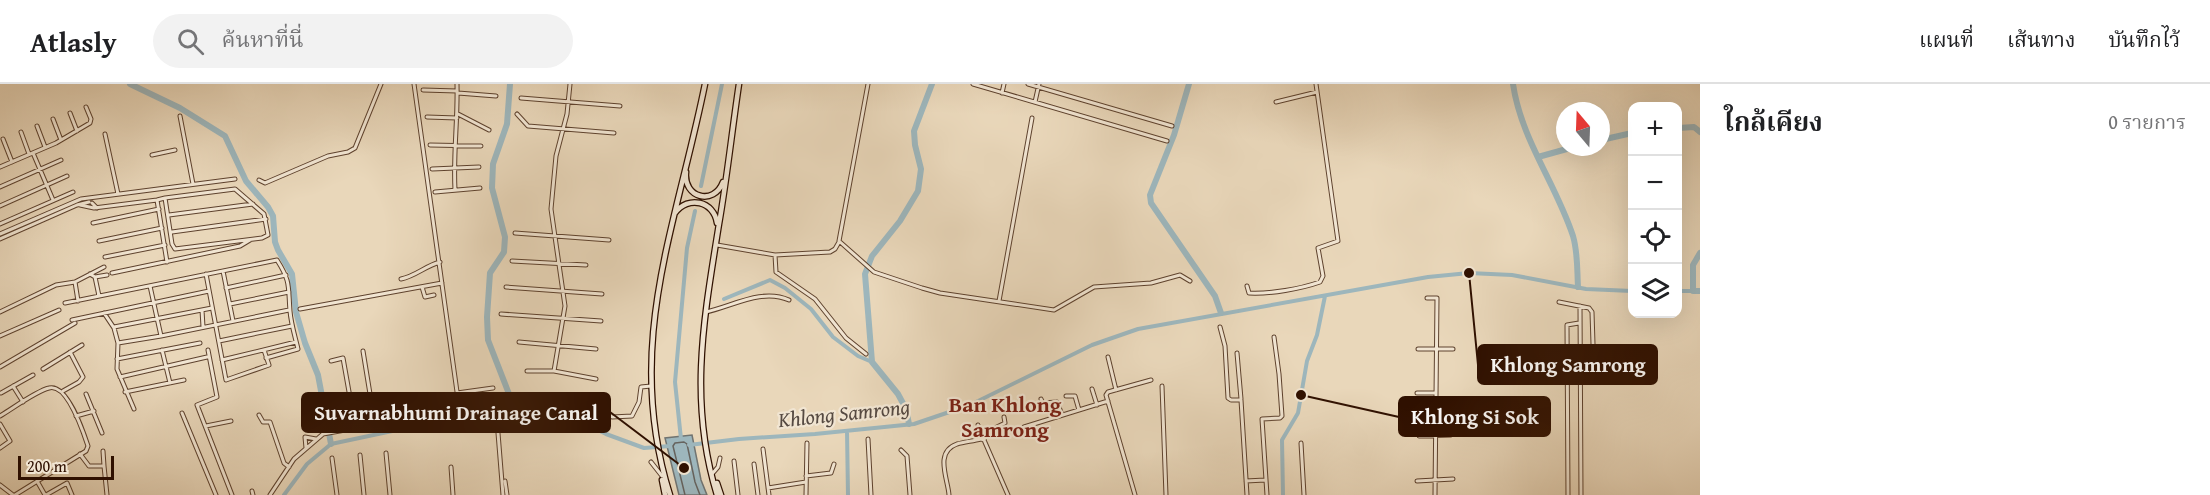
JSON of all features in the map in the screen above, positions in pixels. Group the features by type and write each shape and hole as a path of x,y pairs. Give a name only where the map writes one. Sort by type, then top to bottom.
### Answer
{"main road":[{"path":"668,495 653,421 651,357 656,303 672,221 705,84"},
{"path":"719,495 711,470 702,417 700,353 739,84"},
{"path":"689,152 685,179 688,188 695,194 705,197 715,193 722,187 726,174"},
{"path":"672,221 681,207 699,202 708,206 714,213 718,230"}],"street":[{"path":"259,180 265,183 328,156 348,152 355,148 381,84"},
{"path":"270,495 294,459 323,434 458,408 443,283 414,84"},
{"path":"455,190 454,144 457,84"},
{"path":"554,371 564,318 565,292 551,209 556,156 569,102 570,84"},
{"path":"715,244 775,255 830,252 835,249 839,241 868,84"},
{"path":"973,84 1167,141"},
{"path":"1002,93 1004,84"},
{"path":"1028,84 1172,126"},
{"path":"1247,285 1249,293 1257,293 1320,282 1323,276 1318,248 1338,241 1316,84"},
{"path":"1035,102 1039,86"},
{"path":"423,90 496,96"},
{"path":"1276,102 1317,92"},
{"path":"521,98 620,106"},
{"path":"0,167 61,140 91,122 86,107"},
{"path":"70,113 77,131"},
{"path":"518,114 528,126 614,133"},
{"path":"180,116 193,184"},
{"path":"427,117 457,116 489,130"},
{"path":"999,301 1032,118"},
{"path":"53,119 61,140"},
{"path":"37,126 45,147"},
{"path":"21,132 53,200"},
{"path":"105,134 118,194"},
{"path":"3,139 12,162"},
{"path":"430,145 481,146"},
{"path":"152,155 175,150"},
{"path":"0,187 60,160"},
{"path":"432,169 478,167"},
{"path":"0,206 67,177"},
{"path":"0,234 77,200 235,178"},
{"path":"435,192 480,188"},
{"path":"80,205 98,208 157,201 165,198 235,189 264,214 268,232 266,237 250,240 175,249 172,244 172,232 165,198"},
{"path":"0,224 73,192"},
{"path":"157,201 167,262"},
{"path":"0,239 80,205 90,203 98,208"},
{"path":"169,215 253,204"},
{"path":"93,223 159,209"},
{"path":"172,232 266,219"},
{"path":"99,241 162,228"},
{"path":"515,233 609,240"},
{"path":"112,273 240,246 250,240"},
{"path":"839,241 874,272 940,293 1054,310 1094,287 1148,284 1180,275 1190,281"},
{"path":"105,257 165,245"},
{"path":"775,255 776,272 815,299 846,338 866,354"},
{"path":"65,303 278,260 287,275 290,292 289,310 298,349 266,358"},
{"path":"512,261 586,266"},
{"path":"401,279 412,277 428,265 440,262"},
{"path":"0,312 56,285 75,282 104,267"},
{"path":"223,271 233,321"},
{"path":"90,274 95,277 107,275"},
{"path":"206,274 226,380 268,365 264,350"},
{"path":"226,288 287,275"},
{"path":"95,277 99,296"},
{"path":"75,282 78,301"},
{"path":"300,309 443,283"},
{"path":"150,286 160,336"},
{"path":"422,287 425,297 434,295"},
{"path":"506,287 602,294"},
{"path":"0,367 74,322 104,313 209,291"},
{"path":"230,304 290,292"},
{"path":"704,313 750,299 769,296 780,296 789,300"},
{"path":"1427,298 1437,298 1435,495"},
{"path":"1559,302 1589,308 1592,312 1593,344 1591,347 1579,348"},
{"path":"1580,306 1581,495"},
{"path":"114,327 212,308"},
{"path":"0,336 59,310"},
{"path":"202,310 203,327"},
{"path":"118,343 289,310"},
{"path":"104,313 114,327 118,343 117,359 120,377 134,409"},
{"path":"501,314 601,321"},
{"path":"1568,495 1567,325 1579,323"},
{"path":"219,341 292,326"},
{"path":"1220,327 1225,346 1228,398 1241,400"},
{"path":"1267,495 1262,419 1282,416 1274,337"},
{"path":"222,360 296,342"},
{"path":"519,342 596,349"},
{"path":"117,359 200,343"},
{"path":"43,369 82,345"},
{"path":"1555,348 1567,347"},
{"path":"1418,349 1453,349"},
{"path":"208,350 218,394 217,397 197,405 232,495"},
{"path":"162,351 170,383"},
{"path":"363,351 371,400 371,425"},
{"path":"63,391 79,382 83,377 70,352"},
{"path":"1237,353 1247,495"},
{"path":"120,377 207,357"},
{"path":"1108,357 1116,390"},
{"path":"331,361 343,358 351,403 337,404 339,431"},
{"path":"527,371 554,371 596,379"},
{"path":"1,393 33,375"},
{"path":"125,392 184,380"},
{"path":"1136,495 1106,393 1151,380"},
{"path":"13,386 23,402"},
{"path":"609,414 611,417 621,418 632,416 637,408 640,387 651,386"},
{"path":"1162,386 1166,495"},
{"path":"0,416 50,387 63,391 88,446 86,451 14,495 0,486"},
{"path":"457,393 493,388"},
{"path":"1092,389 1097,405"},
{"path":"1417,393 1436,393"},
{"path":"87,394 102,433"},
{"path":"1066,396 1074,396 1079,410"},
{"path":"1041,399 1043,403 1057,402 1062,415"},
{"path":"1024,427 1108,401"},
{"path":"434,402 436,414"},
{"path":"339,416 351,409"},
{"path":"76,416 94,411"},
{"path":"182,413 216,495"},
{"path":"259,415 263,422 270,422 284,463 289,467"},
{"path":"949,495 948,480 943,465 946,453 958,444 982,439 987,432 1005,423 1004,417"},
{"path":"206,426 231,421"},
{"path":"0,424 10,441 0,448"},
{"path":"978,425 982,439 1008,495"},
{"path":"498,433 505,495"},
{"path":"1419,436 1451,435"},
{"path":"306,448 304,440 306,437 316,439"},
{"path":"868,439 871,495"},
{"path":"806,495 807,443"},
{"path":"1300,443 1304,495"},
{"path":"763,449 769,495"},
{"path":"901,450 908,459 910,495"},
{"path":"103,451 107,495"},
{"path":"386,453 390,495"},
{"path":"80,454 89,466 104,466"},
{"path":"360,455 364,495"},
{"path":"332,458 337,495"},
{"path":"711,470 718,467 720,458"},
{"path":"734,461 738,495"},
{"path":"651,462 662,472"},
{"path":"754,464 758,495"},
{"path":"806,476 829,474 834,464"},
{"path":"451,467 453,495"},
{"path":"1417,481 1453,479"},
{"path":"1246,481 1266,480"},
{"path":"37,481 45,495 67,483 72,495"},
{"path":"505,495 506,481"},
{"path":"768,488 806,482"}],"water":[{"path":"692,435 701,480 707,495 679,495 665,438"}],"waterway":[{"path":"130,84 180,108 225,136 246,181 268,207 273,216 275,242 292,274 296,312 318,375 331,444"},
{"path":"510,84 507,124 493,164 492,188 505,237 504,252 490,273 487,317 488,340 516,412"},
{"path":"701,186 722,84"},
{"path":"909,424 906,409 898,394 872,362 865,274 872,256 900,221 918,191 921,169 914,131 932,84"},
{"path":"1189,84 1174,135 1150,195 1151,203 1215,296 1221,313"},
{"path":"1513,84 1523,124 1573,236 1577,255 1578,287"},
{"path":"1682,128 1694,127 1700,132"},
{"path":"1610,138 1628,134"},
{"path":"1538,157 1556,152"},
{"path":"681,439 675,382 687,248 695,211"},
{"path":"1700,253 1693,265 1693,291 1700,291"},
{"name":"Khlong Samrong","path":"689,445 914,424 970,405 1092,345 1138,329 1428,277 1469,273 1512,275 1586,289 1628,291"},
{"path":"724,299 770,280 785,288 811,309 833,337 858,356 872,362"},
{"name":"Khlong Samrong","path":"1682,291 1693,291"},
{"path":"1283,495 1282,440 1298,413 1307,361 1317,335 1325,296"},
{"name":"Khlong Samrong","path":"284,495 307,464 331,444 397,430 508,412 562,412 606,434 644,448 670,446"},
{"path":"847,431 848,495"}],"place":[{"name":"Khlong Samrong","path":"1469,273"},
{"name":"Khlong Si Sok","path":"1301,395"},
{"name":"Suvarnabhumi Drainage Canal","path":"684,468"}],"district":[{"name":"Ban Khlong Samrong","path":"1005,416"}]}
